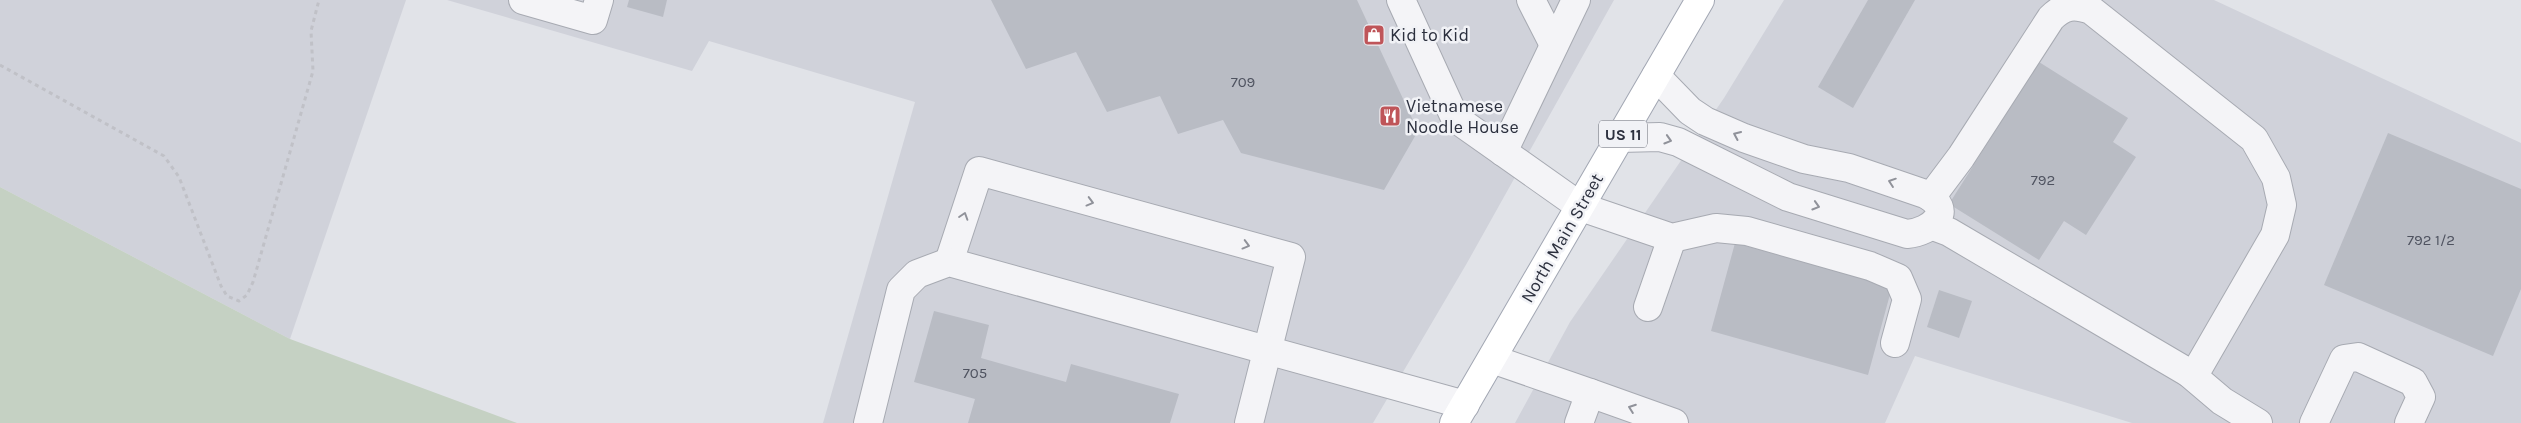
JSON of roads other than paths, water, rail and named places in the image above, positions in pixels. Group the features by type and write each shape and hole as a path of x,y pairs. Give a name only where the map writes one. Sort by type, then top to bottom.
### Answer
{"main road":[{"name":"North Main Street","path":"1459,414 1700,0"}],"lane":[{"path":"523,0 593,20 599,0"},
{"path":"1401,0 1455,118 1580,206 1672,238 1716,228 1747,230 1870,266 1898,278 1907,299 1895,343"},
{"path":"1532,0 1554,45"},
{"path":"1503,152 1576,0"},
{"path":"1931,197 1961,157 2051,18 2060,9 2077,5 2091,10 2254,139 2276,178 2282,205 2275,235 2197,370 2189,373"},
{"path":"1620,138 1660,137 1678,142 1788,197 1907,234 1920,233 1933,226 1938,218 1939,209 1931,197 1849,168 1804,159 1769,148 1705,121 1690,111 1656,76"},
{"path":"948,262 978,171 1291,257 1249,423"},
{"path":"1933,226 1948,232 2189,373 2222,401 2258,423"},
{"path":"1648,307 1672,238"},
{"path":"868,423 901,290 917,274 948,262 1268,351 1459,414"},
{"path":"2314,423 2344,359 2358,357 2412,382 2421,397 2409,423"},
{"path":"1492,359 1674,423"},
{"path":"1579,423 1590,393"}],"place":[{"name":"Kid to Kid","path":"1374,35"},
{"name":"Vietnamese Noodle House","path":"1390,116"}]}
